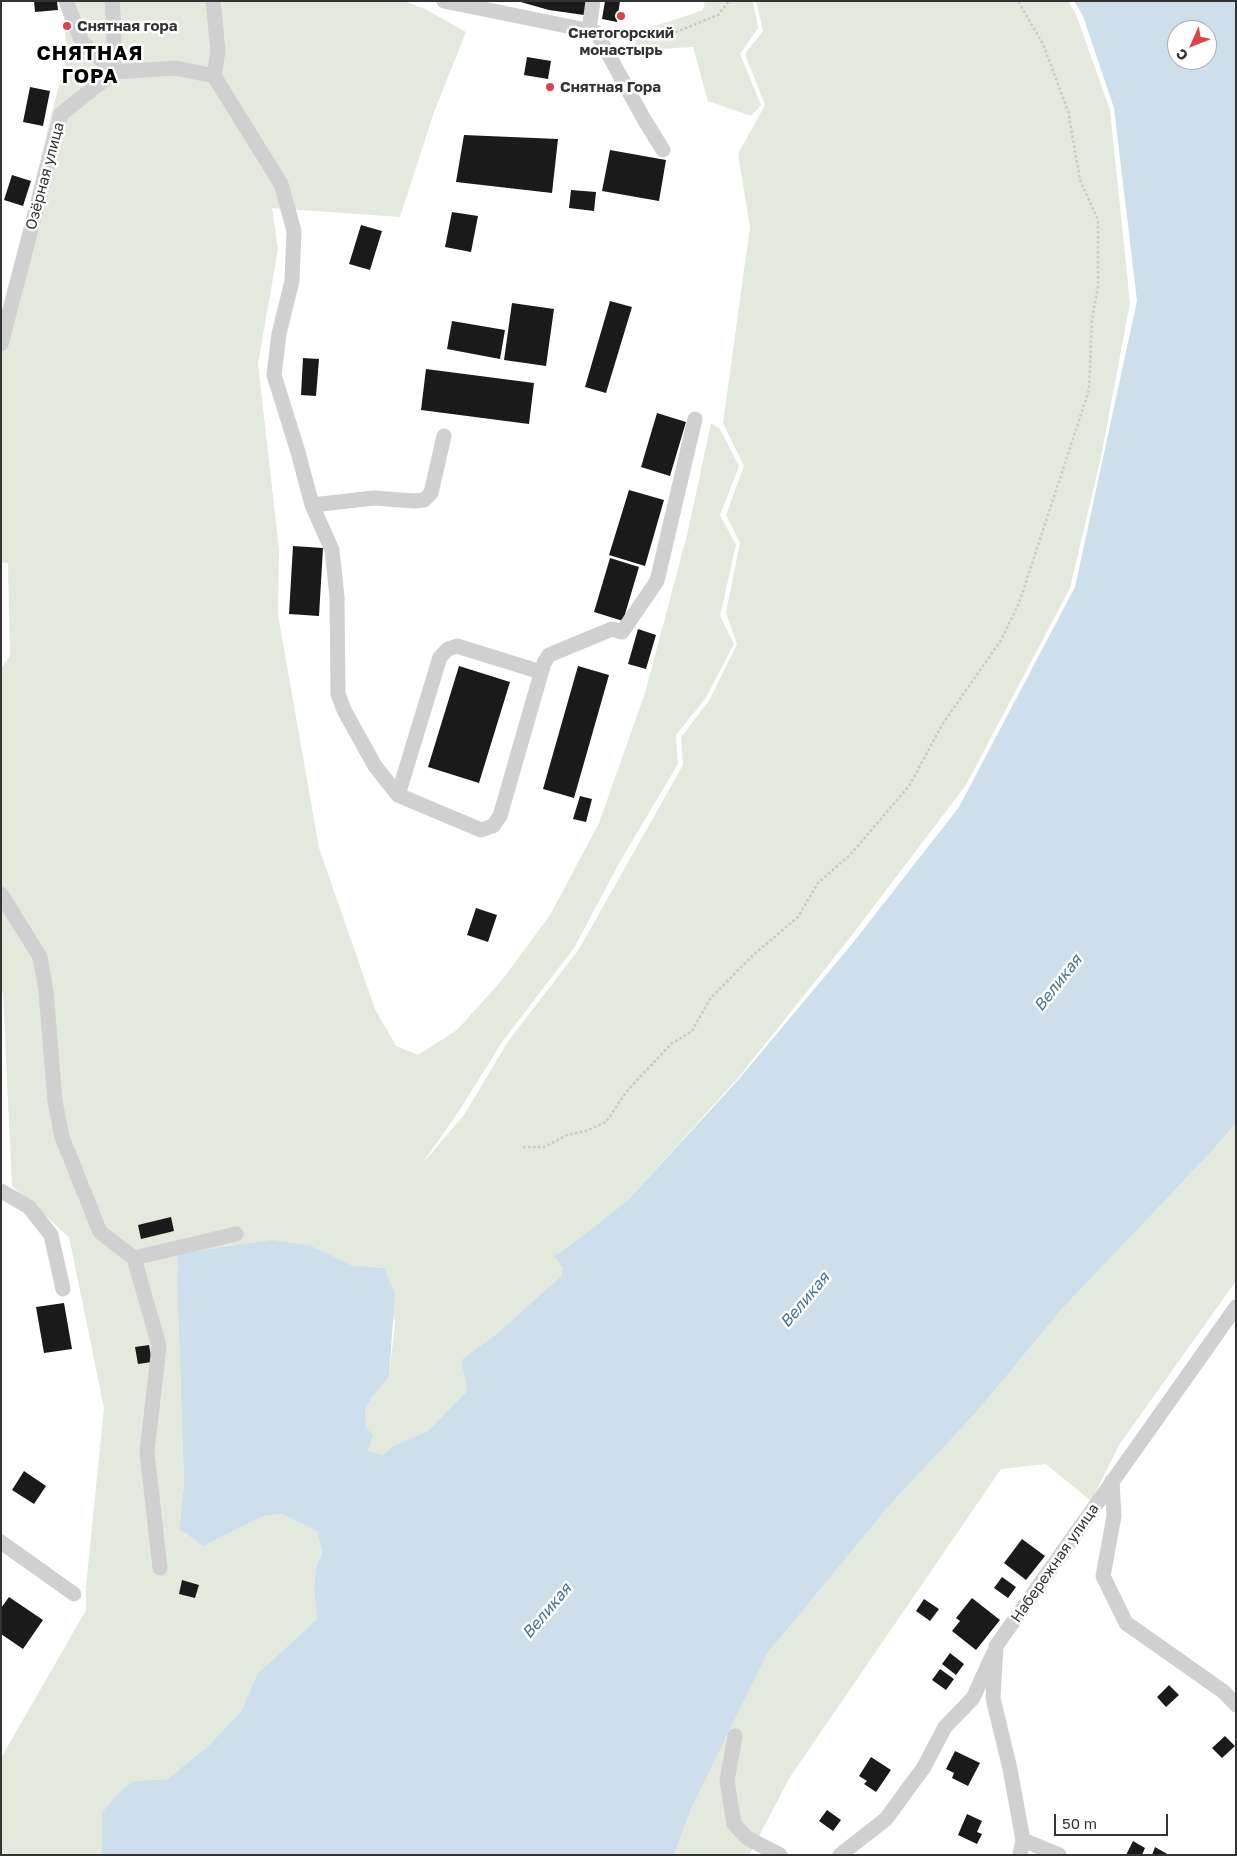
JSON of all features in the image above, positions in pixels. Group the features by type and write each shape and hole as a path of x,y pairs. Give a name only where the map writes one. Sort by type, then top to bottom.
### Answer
{"street":[{"path":"66,1 82,42 114,72 176,68 214,76"},
{"path":"112,1 114,72"},
{"path":"213,1 218,51 214,76 281,184 294,231 292,281 278,334 274,374 312,506 332,550 336,597 338,694 344,710 375,766 398,795 481,830 493,826 500,816 542,672 549,655 612,629 622,632 657,581 695,419"},
{"path":"444,1 594,35"},
{"path":"593,1 594,35 663,150"},
{"name":"Озёрная улица","path":"1,344 61,114 114,72"},
{"path":"312,506 374,498 424,500 431,492 444,436"},
{"path":"398,795 440,657 448,649 457,646 542,672"},
{"path":"1,894 40,957 46,991 55,1100 62,1137 100,1232 134,1258 159,1346 147,1452 160,1568"},
{"path":"1,1191 28,1207 51,1235 63,1289"},
{"path":"134,1258 236,1234"},
{"name":"Набережная улица","path":"840,1855 886,1819 924,1767 945,1727 973,1698 996,1646 1236,1307"},
{"path":"1112,1481 1114,1516 1103,1576 1126,1623 1224,1692 1236,1705"},
{"path":"1,1542 74,1594"},
{"path":"996,1646 993,1698 1010,1769 1022,1848 1059,1855"},
{"path":"735,1736 727,1781 734,1824 747,1838 780,1855"}],"path":[{"path":"594,35 643,38 676,32 718,14 729,1"},
{"path":"523,1147 544,1147 567,1135 586,1131 606,1122 627,1091 671,1044 692,1032 710,999 751,957 798,916 818,883 850,855 909,786 942,725 1001,640 1018,602 1089,390 1092,319 1098,286 1098,220 1080,180 1068,111 1043,44 1018,1"}],"shaded area":[{"path":"71,1 404,1 425,9 466,32 434,112 400,217 272,208 278,249 258,364 279,549 278,615 319,848 375,1009 396,1046 418,1055 457,1030 502,980 550,915 599,823 645,693 688,531 711,423 720,429 739,466 720,515 736,545 720,616 734,644 705,699 676,735 678,764 622,858 574,948 502,1042 459,1111 422,1164 464,1115 507,1043 579,949 683,765 681,737 709,701 737,644 726,613 740,543 726,515 744,466 723,423 750,227 738,154 765,105 745,54 763,31 756,1 1068,1 1076,14 1110,110 1130,303 1101,457 1070,588 966,785 849,939 738,1078 627,1201 561,1252 553,1255 563,1268 561,1276 500,1331 461,1360 467,1391 428,1431 393,1446 383,1455 366,1452 365,1409 389,1377 395,1323 384,1268 351,1265 312,1246 178,1255 177,1279 184,1485 179,1529 203,1546 262,1516 282,1514 317,1531 322,1554 316,1567 314,1589 317,1619 257,1674 241,1712 207,1747 167,1779 133,1781 100,1855 1,1855 1,1758 86,1610 86,1587 104,1408 69,1237 12,1186 3,995 1,986 1,668 10,656 8,563 1,562 1,325 52,111 67,57 63,6"},
{"path":"705,1 753,1 758,28 740,54 761,105 751,116 708,101 693,47 643,50 619,28 641,30 680,18 703,10"},
{"path":"1236,1123 1236,1281 1119,1445 1091,1501 1046,1464 1001,1469 790,1777 749,1855 674,1855 691,1809 767,1654 889,1506 980,1408 1061,1310 1211,1152"}],"water":[{"name":"Великая","path":"1074,1 1236,1 1236,1123 1211,1152 1061,1310 980,1408 889,1506 767,1654 691,1809 674,1855 100,1855 102,1851 102,1813 119,1793 133,1781 167,1779 207,1747 241,1712 257,1674 317,1619 314,1589 316,1567 322,1554 317,1531 282,1514 263,1516 203,1546 179,1529 184,1485 177,1279 178,1254 272,1240 312,1246 351,1265 384,1268 395,1294 389,1377 365,1409 366,1427 373,1436 367,1451 383,1455 393,1446 428,1431 467,1391 461,1360 500,1331 561,1276 563,1268 553,1255 561,1252 627,1201 738,1080 852,944 959,807 1075,587 1137,301 1114,108 1083,16"}],"building":[{"path":"34,1 57,1 58,10 35,12"},
{"path":"517,1 587,1 584,15 549,10"},
{"path":"605,1 620,1 617,22 602,19"},
{"path":"527,57 551,61 548,79 524,75"},
{"path":"30,87 50,91 43,126 23,122"},
{"path":"464,135 558,139 552,193 456,182"},
{"path":"610,150 666,160 659,201 602,191"},
{"path":"12,175 31,181 23,206 4,200"},
{"path":"571,190 596,192 594,211 569,208"},
{"path":"452,212 478,216 471,252 445,247"},
{"path":"361,225 382,231 370,270 349,264"},
{"path":"610,301 632,307 606,393 585,387"},
{"path":"512,303 554,309 546,366 504,360"},
{"path":"452,321 505,330 500,359 447,349"},
{"path":"303,358 319,359 316,396 301,395"},
{"path":"426,369 534,383 529,424 421,410"},
{"path":"657,413 686,422 670,476 641,467"},
{"path":"629,490 664,500 645,566 609,555"},
{"path":"293,546 323,548 319,616 289,614"},
{"path":"610,558 639,567 623,621 594,612"},
{"path":"638,629 656,635 646,669 628,664"},
{"path":"459,666 510,682 479,783 428,767"},
{"path":"578,666 609,675 574,798 543,789"},
{"path":"580,796 592,799 586,822 573,819"},
{"path":"476,908 497,915 488,942 467,935"},
{"path":"171,1217 174,1231 141,1239 138,1225"},
{"path":"64,1303 72,1349 44,1353 36,1307"},
{"path":"149,1345 152,1362 138,1364 135,1347"},
{"path":"24,1471 46,1486 34,1504 12,1490"},
{"path":"1022,1539 1045,1556 1026,1580 1004,1563"},
{"path":"1002,1577 1016,1587 1008,1598 994,1588"},
{"path":"182,1580 199,1585 195,1598 179,1594"},
{"path":"9,1597 43,1620 23,1649 1,1634 1,1608"},
{"path":"972,1598 1000,1620 976,1650 952,1631 960,1621 956,1618"},
{"path":"924,1599 939,1609 930,1621 916,1611"},
{"path":"950,1653 964,1664 956,1675 942,1664"},
{"path":"940,1669 954,1679 946,1690 932,1680"},
{"path":"1169,1685 1179,1695 1166,1707 1157,1697"},
{"path":"1225,1736 1235,1746 1222,1758 1212,1748"},
{"path":"955,1751 980,1763 968,1786 952,1778 954,1773 946,1769"},
{"path":"871,1757 891,1770 876,1792 864,1784 867,1781 859,1776"},
{"path":"827,1810 841,1820 833,1831 819,1821"},
{"path":"967,1814 982,1821 977,1832 982,1834 977,1844 958,1835"},
{"path":"1133,1841 1145,1848 1142,1855 1126,1855"},
{"path":"1155,1847 1169,1855 1152,1855"}],"place":[{"name":"Снетогорский монастырь","path":"621,16"},
{"name":"Снятная гора","path":"67,26"},
{"name":"Снятная Гора","path":"550,87"}],"district":[{"name":"СНЯТНАЯ ГОРА","path":"90,66"}]}
